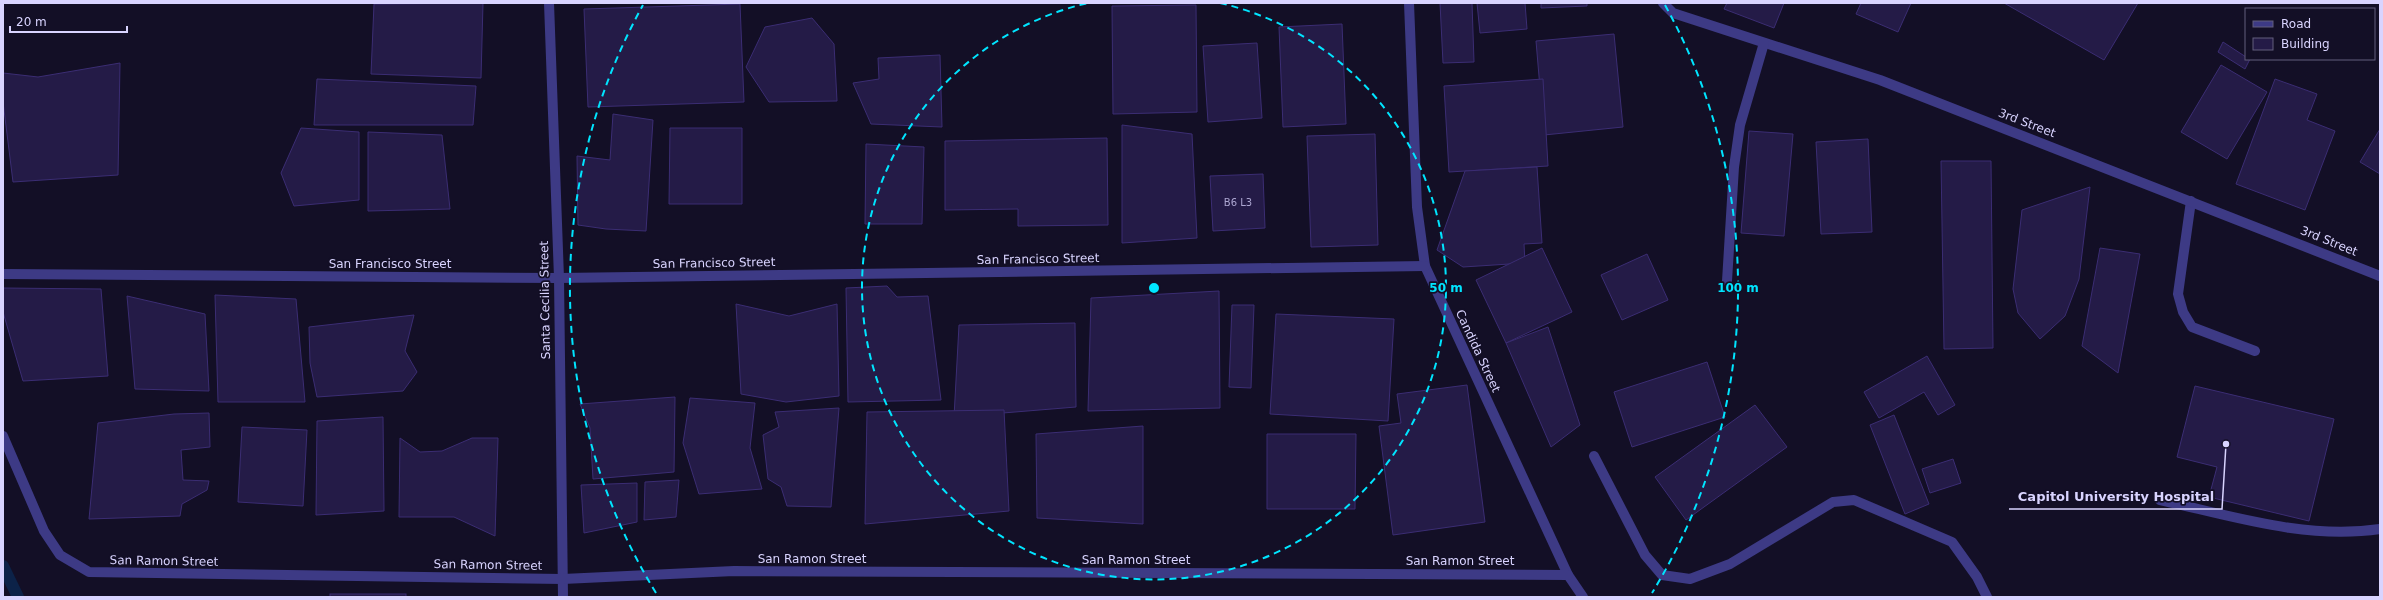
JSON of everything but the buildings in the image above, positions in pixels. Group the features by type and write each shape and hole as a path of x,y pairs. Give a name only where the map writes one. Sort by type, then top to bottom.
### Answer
{"street":[{"name":"Santa Cecilia Street","path":"549,3 559,278 563,597"},
{"name":"Candida Street","path":"1409,3 1418,208 1425,266 1568,575 1583,597"},
{"name":"3rd Street","path":"1663,3 1673,13 1880,80 2380,276"},
{"path":"1727,281 1734,167 1740,125 1764,43"},
{"path":"2191,201 2178,294 2183,312 2192,327 2255,351"},
{"name":"San Francisco Street","path":"3,274 559,278 1425,266"},
{"name":"San Ramon Street","path":"3,436 44,531 60,555 89,572 563,579 734,571 1568,575"},
{"path":"1594,456 1645,555 1662,575 1690,579 1730,564 1833,502 1854,500 1952,542 1977,577 1987,597"},
{"path":"2160,500 2287,528 2322,533 2380,529"}],"waterway":[{"path":"3,566 18,597"}],"place":[{"name":"Capitol University Hospital","path":"2226,444"}]}
